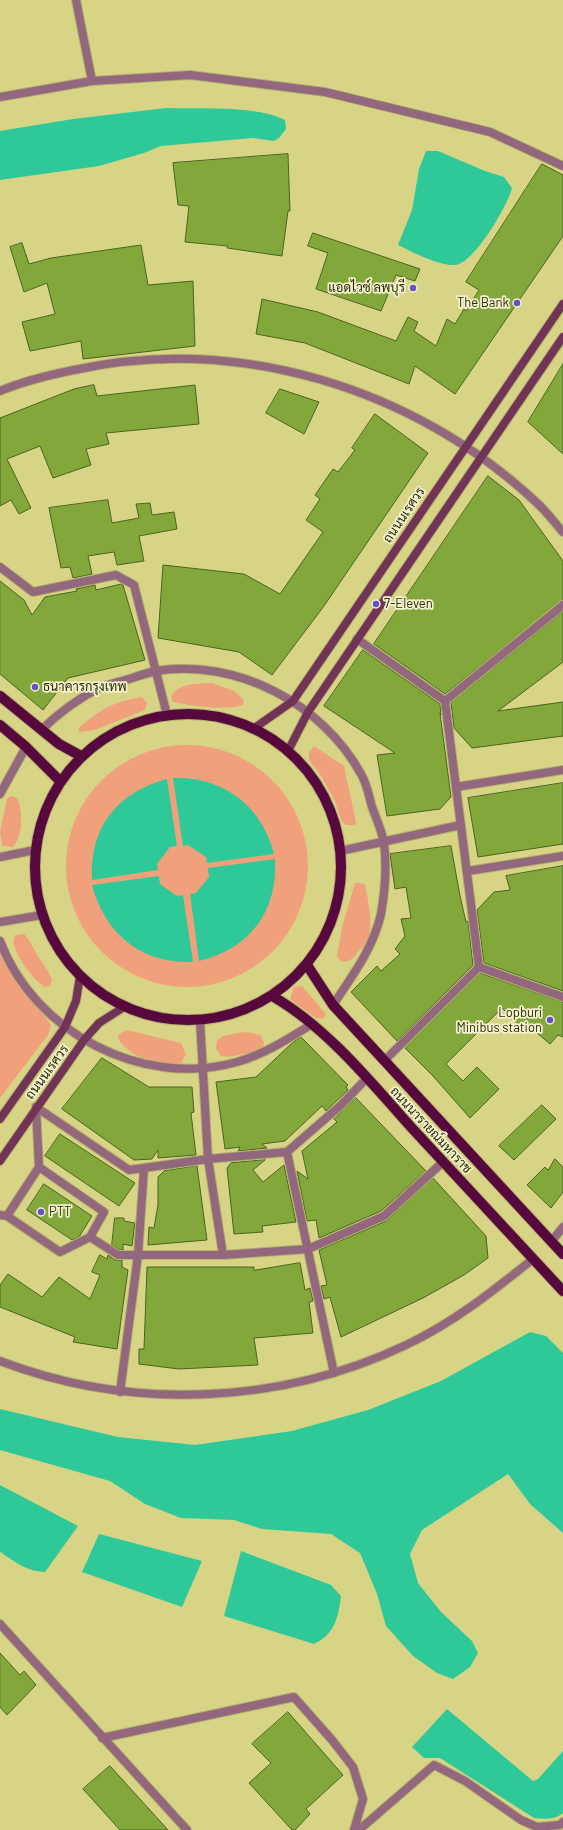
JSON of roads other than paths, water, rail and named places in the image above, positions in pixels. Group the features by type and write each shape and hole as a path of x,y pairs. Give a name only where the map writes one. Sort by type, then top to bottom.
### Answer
{"main road":[{"name":"ถนนนเรศวร","path":"254,729 293,701 465,445 563,304"},
{"path":"288,751 308,712 480,456 563,337"},
{"path":"0,696 59,744 81,756"},
{"path":"197,714 226,718 254,729 288,751 311,776 328,804 338,835 340,851 342,870 337,904 325,936 307,965 290,982 272,996 243,1010 225,1016 200,1020 161,1018 124,1006 101,993 80,976 57,948 42,915 35,883 35,850 39,826 46,808 60,781 81,756 99,741 120,728 143,720 167,715 197,714"},
{"path":"0,725 26,747 60,781"},
{"name":"ถนนนารายณ์มหาราช","path":"307,965 333,1005 563,1254"},
{"name":"ถนนนเรศวร","path":"0,1119 65,1027 76,1001 80,976"},
{"name":"ถนนนารายณ์มหาราช","path":"272,996 291,1007 312,1024 367,1078 563,1291"},
{"name":"ถนนนเรศวร","path":"0,1161 36,1107 84,1040 99,1023 124,1006"}],"street":[{"path":"76,0 92,80"},
{"path":"0,97 92,80 190,75 325,92 490,132 563,166"},
{"path":"0,391 25,380 110,362 159,358 207,359 251,363 295,372 384,401 465,445 537,502 563,532"},
{"path":"0,567 33,592 116,575 134,585 167,715"},
{"path":"445,701 563,605"},
{"path":"357,639 445,701 468,871 479,967"},
{"path":"41,730 79,699 101,687 156,671 179,669 208,670 241,677 293,701 308,712 342,746 362,776 384,842 385,878 381,914 368,952 333,1005"},
{"path":"0,794 26,747"},
{"path":"456,787 563,770"},
{"path":"340,851 461,824"},
{"path":"0,856 35,850"},
{"path":"468,871 563,856"},
{"path":"0,922 42,915"},
{"path":"0,940 4,951 26,989 65,1027 99,1048 136,1062 162,1067 202,1068 236,1062 263,1054 312,1024"},
{"path":"479,967 563,997"},
{"path":"384,1061 479,967"},
{"path":"200,1020 208,1159 223,1255"},
{"path":"36,1107 128,1170 208,1159 287,1152 341,1105 367,1078"},
{"path":"36,1107 39,1167 3,1216 60,1252 90,1237 104,1212 39,1167"},
{"path":"287,1152 334,1373"},
{"path":"90,1237 118,1255 223,1255 308,1249 384,1216 443,1162"},
{"path":"120,1392 138,1255 144,1168"},
{"path":"551,1242 563,1227"},
{"path":"0,1361 36,1374 120,1392 192,1396 263,1389 334,1373 406,1345 467,1311 533,1259"},
{"path":"0,1624 187,1830"},
{"path":"102,1738 294,1697 332,1740 353,1767 363,1799 354,1830"},
{"path":"358,1830 434,1765 465,1781 521,1820 537,1827 560,1825 563,1822"}],"place":[{"name":"แอดไวซ์ ลพบุรี","path":"413,288"},
{"name":"The Bank","path":"517,303"},
{"name":"7-Eleven","path":"376,604"},
{"name":"ธนาคารกรุงเทพ","path":"35,687"},
{"name":"Lopburi Minibus station","path":"550,1020"},
{"name":"PTT","path":"41,1212"}]}
